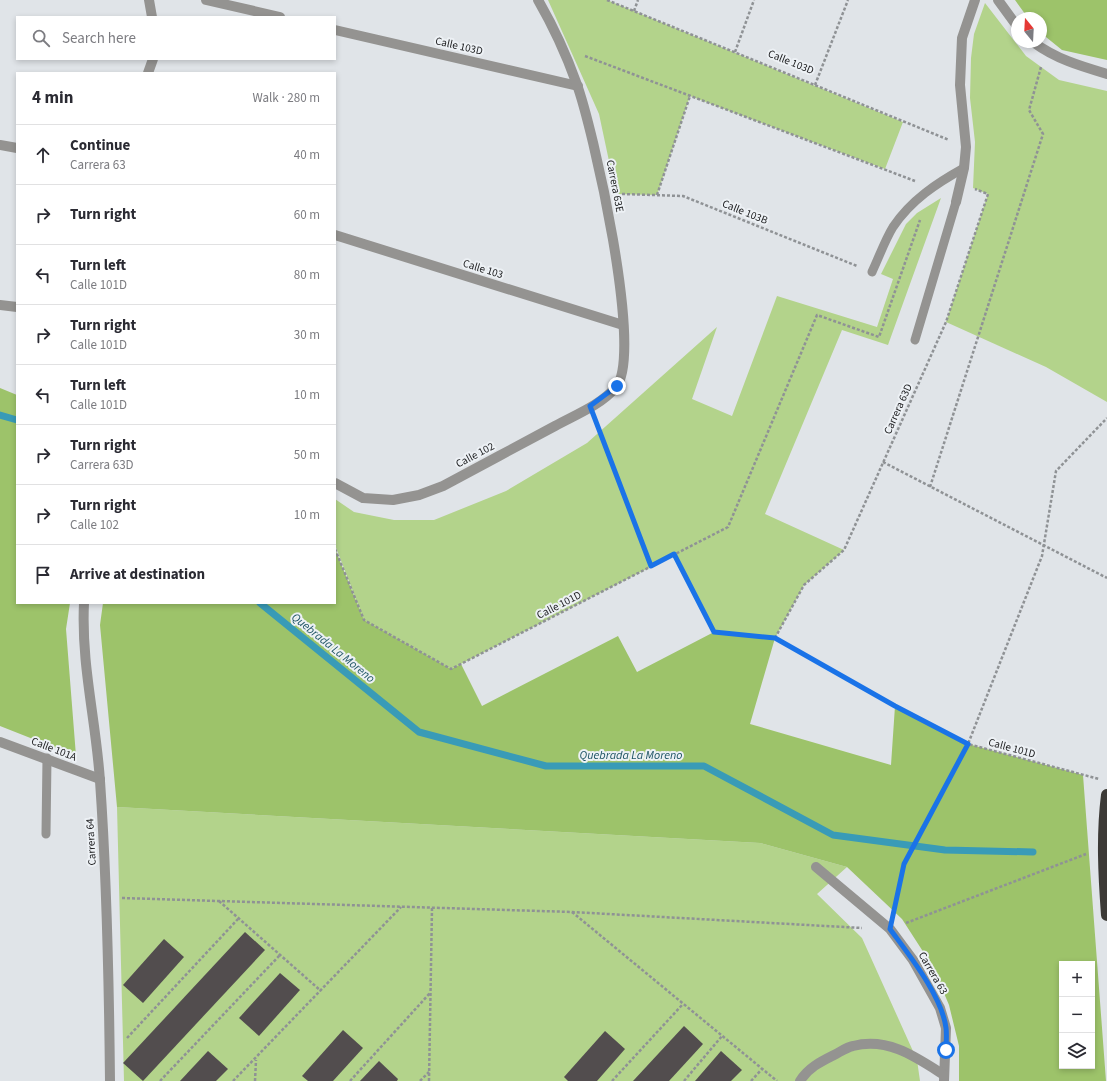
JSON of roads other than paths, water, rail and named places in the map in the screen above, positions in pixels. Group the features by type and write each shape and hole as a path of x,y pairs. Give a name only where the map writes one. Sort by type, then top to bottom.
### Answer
{"highway":[{"path":"1107,795 1103,847 1107,915"}],"street":[{"path":"149,0 152,16"},
{"path":"206,0 276,16"},
{"name":"Carrera 63E","path":"538,0 562,48 578,86 593,137 605,193 623,325 625,356 623,370 617,386"},
{"path":"956,202 961,185 966,147 960,86 962,38 975,0"},
{"path":"998,0 1011,18"},
{"name":"Calle 103D","path":"336,30 578,86"},
{"path":"1041,48 1062,60 1107,74"},
{"path":"148,72 153,60"},
{"path":"0,145 16,148"},
{"name":"Calle 103","path":"336,236 623,325"},
{"path":"0,305 16,307"},
{"name":"Calle 102","path":"336,484 363,498 393,500 419,496 443,486 590,406 617,386"},
{"name":"Carrera 64","path":"84,604 83,623 87,684 100,779 106,897 110,1081"},
{"name":"Calle 101A","path":"0,742 47,758 100,779"},
{"name":"Carrera 63","path":"816,867 890,929 913,960 940,1008 946,1028 944,1078"},
{"path":"800,1081 806,1071 826,1059 853,1046 882,1044 908,1052 944,1078"}],"lane":[{"path":"872,272 893,227 918,198 932,187 964,168"},
{"path":"915,340 956,202"},
{"path":"46,834 47,758"}],"waterway":[{"name":"Quebrada La Moreno","path":"0,415 16,420"},
{"name":"Quebrada La Moreno","path":"261,604 419,732 546,766 704,766 833,835 945,850 1033,852"}]}
